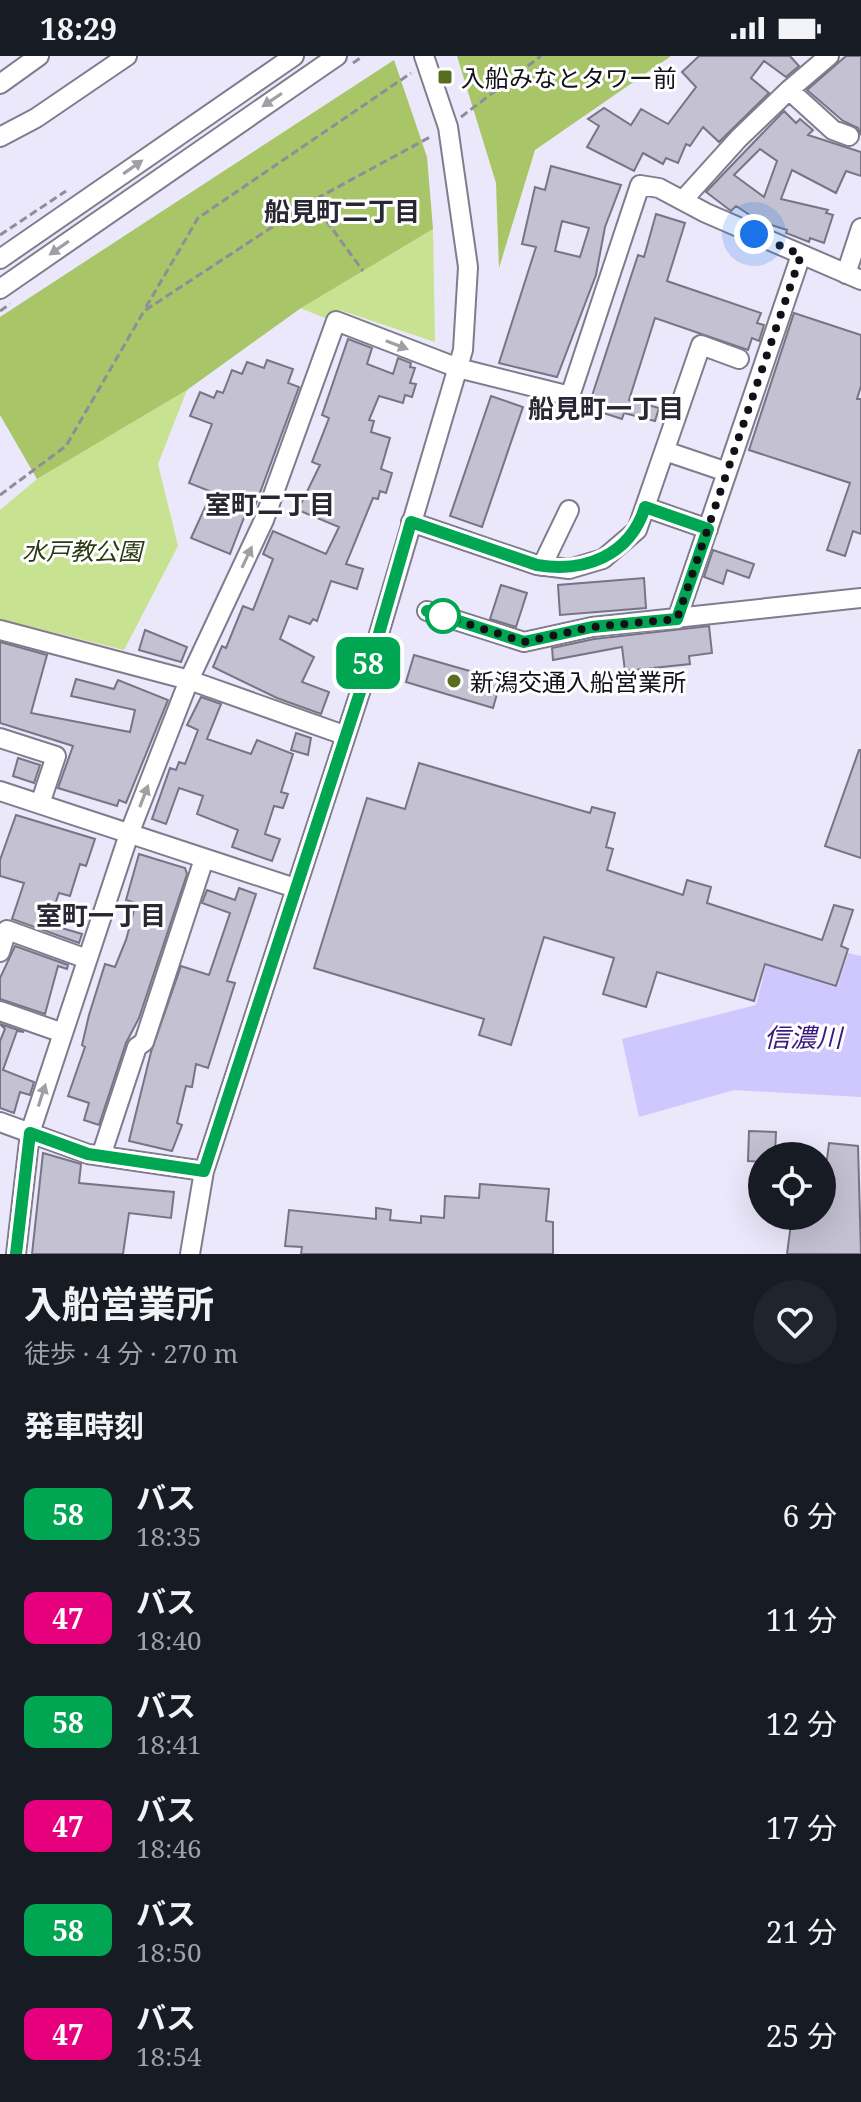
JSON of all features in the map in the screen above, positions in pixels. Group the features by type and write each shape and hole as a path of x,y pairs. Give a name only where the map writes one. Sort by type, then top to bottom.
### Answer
{"street":[{"path":"0,84 39,56"},
{"path":"0,137 36,118 127,56"},
{"path":"0,259 294,56"},
{"path":"0,289 337,56"},
{"path":"683,200 739,138 829,56"},
{"path":"190,1254 204,1171 463,350 468,267 448,127 426,59"},
{"path":"789,90 833,130 849,136"},
{"path":"16,1254 30,1133 129,834 189,680 264,520 336,321 458,368 570,396 640,185 659,188 853,277 861,228"},
{"path":"677,619 727,472 809,259"},
{"path":"411,522 542,566 569,569 603,559 637,530 701,345 739,359"},
{"path":"665,451 727,472"},
{"path":"645,507 708,529"},
{"path":"542,566 569,510"},
{"path":"427,611 524,642 592,627 861,598"},
{"path":"0,630 189,680 344,735"},
{"path":"0,738 56,756 40,804"},
{"path":"0,791 295,888"},
{"path":"101,1156 137,1047 144,1042 204,859"},
{"path":"0,952 7,930 87,959"},
{"path":"0,1011 63,1033"},
{"path":"0,1122 101,1156 204,1171"}],"path":[{"path":"144,311 312,201 448,127 541,56"},
{"path":"0,495 66,446 198,218 426,59"},
{"path":"312,201 363,271"}],"green space":[{"path":"457,56 671,56 535,150 499,268 496,183"},
{"path":"394,60 427,157 433,229 301,308 187,390 37,479 0,415 0,317"},
{"path":"433,229 435,342 340,310 330,320 300,308"},
{"name":"水戸教公園","path":"187,390 158,464 178,546 124,650 0,619 0,510 37,479"}],"water":[{"name":"信濃川","path":"848,953 861,956 861,1097 734,1090 639,1117 622,1039 756,1005 766,965 837,988"}],"building":[{"path":"699,56 790,56 799,66 786,77 764,61 751,78 769,93 719,142 703,127 690,146 686,144 678,163 666,158 663,164 643,153 634,171 587,147 599,126 588,119 604,108 631,125 641,109 668,124 696,87 682,72"},
{"path":"846,56 861,56 861,135 858,128 843,121 807,90"},
{"path":"784,111 796,123 800,119 813,130 808,135 861,152 861,176 846,171 836,193 792,170 781,199 828,210 826,213 833,215 824,243 810,238 809,242 786,233 787,230 759,221 736,206 731,211 706,192","holes":["760,149 777,161 764,197 734,175"]},
{"path":"551,166 621,185 605,227 596,275 557,377 499,363 536,247 522,244 535,187 545,190","holes":["562,221 589,228 580,257 555,251"]},
{"path":"656,214 685,223 667,281 761,313 757,323 764,325 759,341 752,338 748,350 655,318 629,400 659,408 655,421 624,413 622,419 588,408 638,255 644,257"},
{"path":"794,313 861,335 861,386 857,399 861,399 861,534 853,531 845,556 827,550 850,483 749,450"},
{"path":"348,339 372,348 367,364 393,374 398,358 411,363 410,367 415,368 410,383 416,384 412,397 405,395 403,403 379,396 369,420 374,421 371,432 390,438 381,469 392,473 386,493 380,491 378,499 373,498 346,564 363,569 357,589 331,581 317,621 313,619 310,624 289,616 280,639 314,657 302,682 329,692 321,714 277,698 213,667 222,646 226,648 243,606 253,610 273,559 263,554 273,531 326,554 339,527 298,510 320,465 312,462 329,418 322,415"},
{"path":"267,360 293,369 288,383 299,387 251,517 245,515 230,554 191,538 212,492 189,483 212,424 190,416 200,392 214,398 217,391 223,393 232,370 242,374 247,362 264,368"},
{"path":"491,396 523,407 482,527 450,516"},
{"path":"713,550 754,564 749,578 727,570 723,584 704,577"},
{"path":"644,578 646,608 560,615 558,585"},
{"path":"501,585 527,593 516,627 490,619"},
{"path":"709,626 712,653 689,656 690,664 625,671 622,647 553,660 552,648 594,639"},
{"path":"145,630 187,647 181,662 139,650"},
{"path":"0,642 47,655 31,713 130,732 135,710 71,696 76,679 114,689 118,680 168,700 126,803 119,800 117,806 58,788 73,746 0,723"},
{"name":"新潟交通入船営業所","path":"414,655 501,680 493,708 406,682"},
{"path":"201,697 221,704 207,739 251,754 257,740 293,754 281,792 288,794 283,808 274,806 265,834 280,839 272,861 232,847 238,830 197,814 203,796 179,788 166,824 152,819 170,768 176,770 179,762 185,764 198,730 187,725"},
{"path":"296,733 311,738 308,755 291,750"},
{"path":"861,750 861,858 825,846"},
{"path":"18,758 40,765 34,783 13,776"},
{"path":"419,763 590,813 592,807 615,813 606,847 613,849 607,870 683,895 687,880 711,887 707,903 822,940 834,905 853,910 841,946 848,949 836,986 765,964 754,1001 657,972 646,1007 603,994 614,958 544,937 511,1045 479,1035 484,1019 314,968 367,798 405,809"},
{"path":"16,815 95,839 86,866 80,864 70,896 59,893 48,924 82,934 79,943 12,919 24,883 0,876 0,860"},
{"path":"139,854 185,868 187,874 99,1125 84,1120 89,1103 68,1096 85,1047 82,1045 89,1015 105,964 115,967 126,940 136,903 126,900"},
{"path":"239,888 256,894 227,981 235,983 208,1068 196,1064 192,1087 186,1086 177,1123 182,1125 172,1151 129,1141 151,1052 181,966 209,975 230,913 202,903 207,890 235,900"},
{"path":"15,946 68,965 67,969 58,966 45,1014 0,999 0,978"},
{"path":"0,1024 24,1032 17,1031 3,1070 34,1082 30,1095 20,1092 14,1113 0,1108 0,1041 5,1029"},
{"path":"749,1131 776,1132 776,1142 749,1142"},
{"path":"836,1144 858,1146 861,1254 787,1254 790,1230 836,1230"},
{"path":"43,1153 81,1164 79,1183 174,1192 171,1218 129,1213 123,1254 32,1254"},
{"path":"480,1184 549,1189 546,1221 553,1222 553,1254 301,1254 302,1247 285,1246 289,1210 376,1219 376,1208 391,1210 390,1220 421,1223 421,1216 444,1218 445,1196 479,1198"}],"bus line":[{"name":"58","path":"16,1254 30,1133 88,1154 204,1171 378,637 411,522 557,569 569,569 603,559 627,542 637,530 645,507 708,529 677,619 592,627 524,642 427,611"}],"place":[{"name":"入船みなとタワー前","path":"445,77"},
{"name":"新潟交通入船営業所","path":"454,681"}],"district":[{"name":"船見町二丁目","path":"342,211"},
{"name":"船見町一丁目","path":"606,408"},
{"name":"室町二丁目","path":"270,504"},
{"name":"室町一丁目","path":"101,915"}],"route":[{"path":"443,616 524,642 592,627 677,619 801,255 754,234"}]}
